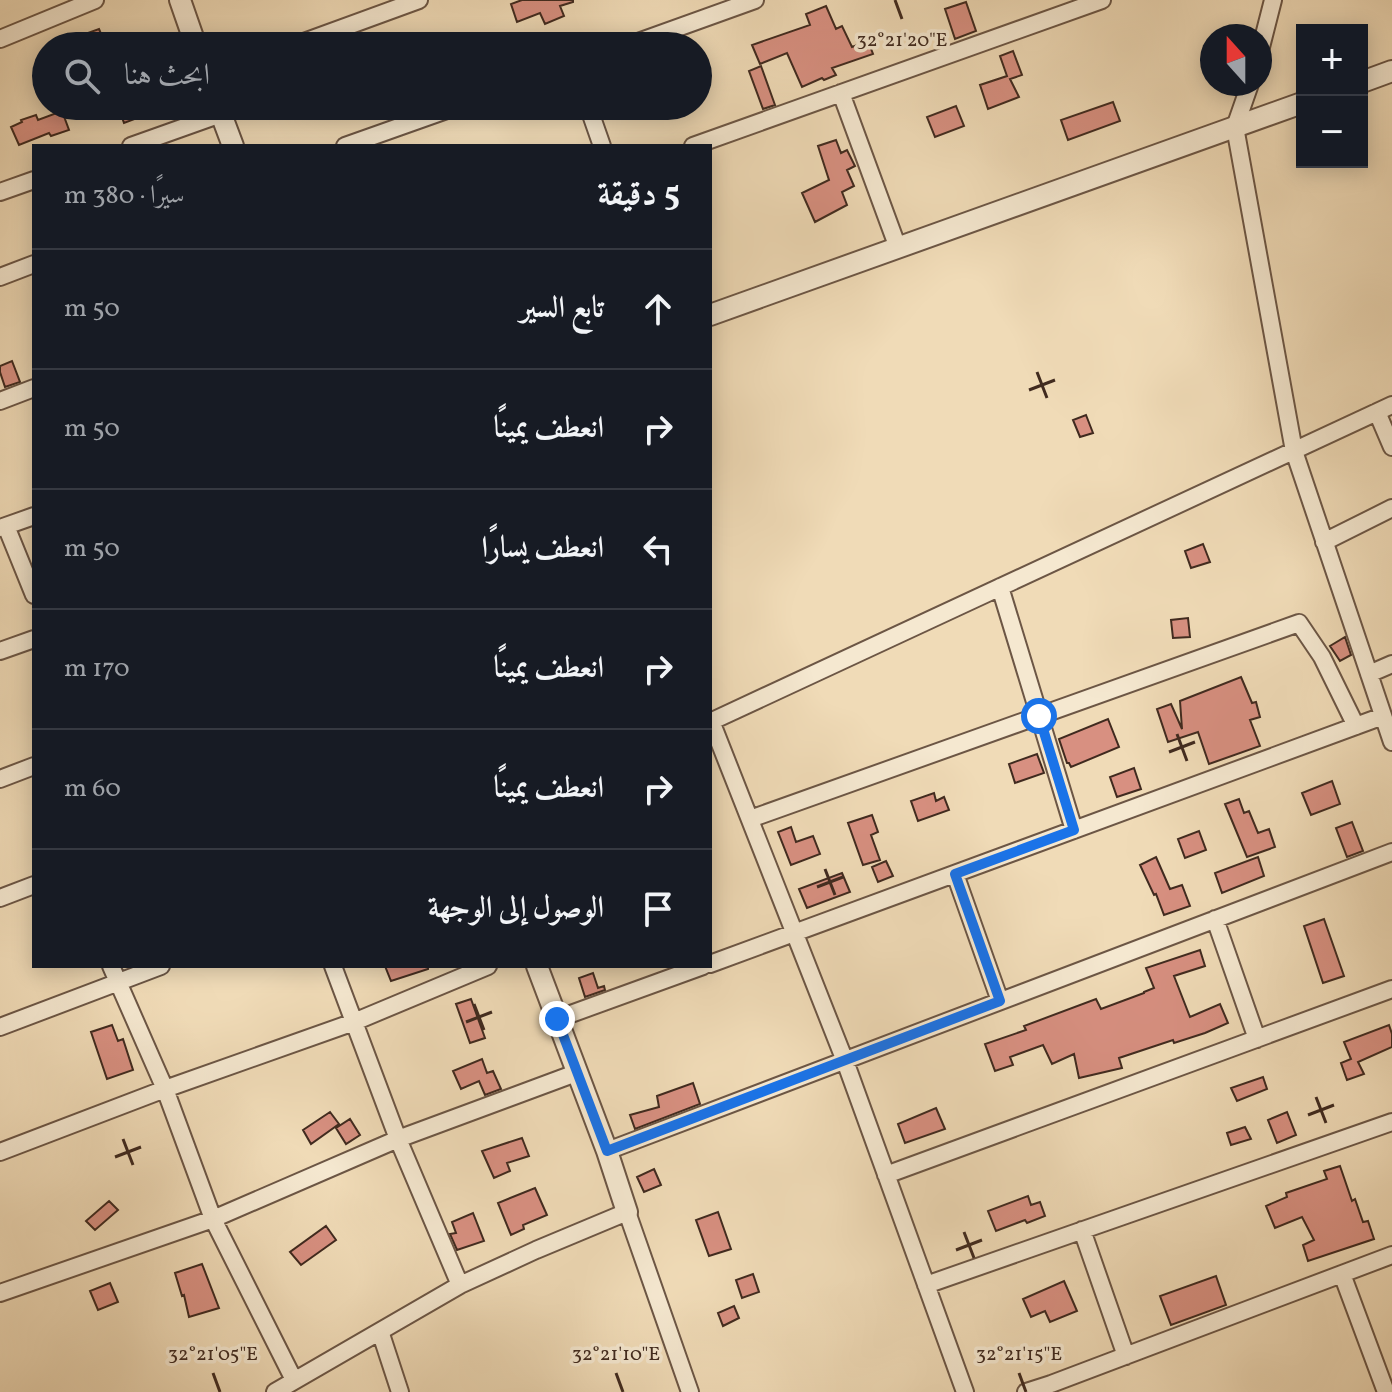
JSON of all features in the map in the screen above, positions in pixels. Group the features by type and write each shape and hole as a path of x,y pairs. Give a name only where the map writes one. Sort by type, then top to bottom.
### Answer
{"street":[{"path":"0,39 95,0"},
{"path":"180,0 191,32"},
{"path":"331,32 419,0"},
{"path":"666,32 755,0"},
{"path":"699,144 1102,0"},
{"path":"1267,24 1273,0"},
{"path":"1368,80 1392,71"},
{"path":"841,93 898,248"},
{"path":"1246,96 1235,127 1294,451 1392,742"},
{"path":"712,314 1296,105"},
{"path":"136,144 195,120"},
{"path":"224,120 232,144"},
{"path":"351,144 418,120"},
{"path":"593,120 601,144"},
{"path":"0,192 32,181"},
{"path":"0,277 32,265"},
{"path":"0,401 32,389"},
{"path":"712,720 1384,409 1392,447"},
{"path":"1324,542 1392,508"},
{"path":"32,517 3,527 32,591"},
{"path":"1000,587 1074,830"},
{"path":"750,819 1299,623 1322,657 1356,726"},
{"path":"0,651 32,640"},
{"path":"1369,674 1392,664"},
{"path":"712,963 1383,716"},
{"path":"712,726 845,1061 965,1392"},
{"path":"0,779 32,767"},
{"path":"607,1151 1392,852"},
{"path":"955,874 1000,1001"},
{"path":"0,898 32,886"},
{"path":"1215,919 1257,1039"},
{"path":"0,1027 114,974 149,968"},
{"path":"334,968 398,1139 460,1285"},
{"path":"0,1152 354,1022 483,968"},
{"path":"538,968 607,1151 690,1392"},
{"path":"557,1019 697,968"},
{"path":"114,974 165,1089 213,1219 294,1380"},
{"path":"886,1175 1392,989"},
{"path":"0,1293 213,1219 398,1139 576,1073"},
{"path":"926,1285 1392,1122"},
{"path":"275,1392 460,1285 627,1212"},
{"path":"1082,1230 1126,1356"},
{"path":"1026,1392 1392,1255"},
{"path":"1342,1274 1386,1392"},
{"path":"380,1331 400,1392"}],"building":[{"path":"522,0 573,2 560,6 564,16 545,24 540,13 517,22 511,4"},
{"path":"966,2 976,31 955,39 945,9"},
{"path":"826,6 836,29 842,26 852,47 868,41 873,54 832,68 836,75 802,87 787,53 760,64 752,45 810,25 806,14"},
{"path":"1013,51 1022,75 1010,79 1019,97 988,109 980,85 1007,76 1000,56"},
{"path":"761,66 775,105 763,109 749,71"},
{"path":"1113,102 1120,121 1068,140 1061,120"},
{"path":"956,106 964,126 935,137 927,117"},
{"path":"32,116 32,120 65,120 69,130 51,136 49,133 19,145 11,127"},
{"path":"836,140 841,153 847,150 855,166 847,170 854,186 842,192 847,205 815,222 802,193 829,180 818,146"},
{"path":"12,361 20,382 5,387 0,366"},
{"path":"1086,415 1093,433 1080,437 1073,420"},
{"path":"1203,544 1210,562 1191,568 1185,551"},
{"path":"1188,618 1190,637 1173,638 1171,620"},
{"path":"1345,637 1351,655 1340,661 1330,646"},
{"path":"1241,677 1252,703 1256,702 1260,717 1250,720 1260,746 1209,764 1198,732 1168,742 1157,709 1171,704 1182,729 1180,701"},
{"path":"1108,719 1119,747 1071,767 1059,739"},
{"path":"1037,754 1044,773 1015,783 1009,764"},
{"path":"1134,768 1141,789 1117,797 1110,777"},
{"path":"1332,781 1340,804 1311,815 1302,793"},
{"path":"934,793 936,801 944,797 949,810 918,821 911,801"},
{"path":"1239,799 1244,813 1249,811 1258,833 1269,829 1275,847 1247,857 1225,804"},
{"path":"872,815 878,832 871,835 880,860 863,865 848,823"},
{"path":"1352,822 1363,851 1347,857 1336,828"},
{"path":"791,827 796,842 813,836 820,854 791,865 778,832"},
{"path":"1199,831 1206,850 1185,858 1178,839"},
{"path":"1156,857 1170,889 1182,885 1190,906 1164,915 1140,865"},
{"path":"1258,857 1264,876 1222,893 1215,873"},
{"path":"886,861 893,876 878,882 872,867"},
{"path":"842,873 850,892 807,908 799,889"},
{"path":"1324,919 1344,976 1323,983 1304,926"},
{"path":"1200,950 1205,966 1174,976 1190,1017 1220,1004 1228,1023 1174,1043 1173,1040 1119,1058 1122,1068 1079,1078 1074,1054 1052,1064 1043,1045 1010,1057 1013,1065 995,1071 985,1044 1026,1030 1024,1026 1096,999 1101,1009 1144,993 1154,988 1146,968"},
{"path":"386,968 428,968 428,969 391,981"},
{"path":"593,973 598,988 604,986 605,990 585,997 579,978"},
{"path":"471,999 485,1038 470,1043 456,1004"},
{"path":"112,1025 118,1041 123,1039 133,1070 107,1079 91,1032"},
{"path":"1389,1025 1392,1047 1358,1062 1364,1074 1347,1080 1341,1063 1351,1059 1344,1042"},
{"path":"482,1059 487,1073 493,1071 501,1089 485,1095 479,1081 461,1089 453,1071"},
{"path":"1263,1077 1267,1089 1237,1101 1231,1088"},
{"path":"693,1083 700,1104 635,1129 630,1115 659,1107 657,1096"},
{"path":"936,1108 945,1129 905,1143 898,1124"},
{"path":"330,1112 339,1124 311,1144 303,1130"},
{"path":"1287,1112 1296,1135 1277,1143 1268,1120"},
{"path":"350,1119 360,1135 346,1144 336,1128"},
{"path":"1245,1127 1251,1139 1231,1145 1227,1133"},
{"path":"522,1138 529,1156 507,1163 510,1171 494,1178 482,1151"},
{"path":"1340,1166 1352,1201 1355,1199 1363,1222 1368,1221 1374,1239 1308,1261 1303,1245 1314,1240 1302,1217 1275,1228 1266,1206 1287,1197 1286,1193 1327,1179 1324,1171"},
{"path":"654,1169 661,1185 644,1192 637,1177"},
{"path":"535,1188 547,1215 523,1225 524,1229 511,1235 498,1203"},
{"path":"1028,1196 1031,1205 1040,1202 1045,1216 996,1231 988,1211"},
{"path":"109,1201 118,1210 95,1230 86,1221"},
{"path":"718,1212 731,1249 709,1256 696,1220"},
{"path":"473,1213 484,1241 457,1250 450,1234 456,1233 452,1222"},
{"path":"326,1226 336,1240 301,1265 290,1252"},
{"path":"202,1264 219,1308 189,1317 175,1273"},
{"path":"753,1274 759,1292 742,1298 736,1280"},
{"path":"1216,1276 1226,1305 1171,1325 1160,1296"},
{"path":"1064,1281 1077,1311 1050,1322 1045,1311 1031,1317 1023,1299"},
{"path":"110,1283 118,1302 98,1310 90,1291"},
{"path":"734,1306 739,1318 723,1326 718,1313"}],"route":[{"path":"557,1019 607,1151 1000,1001 955,874 1074,830 1039,716"}]}
